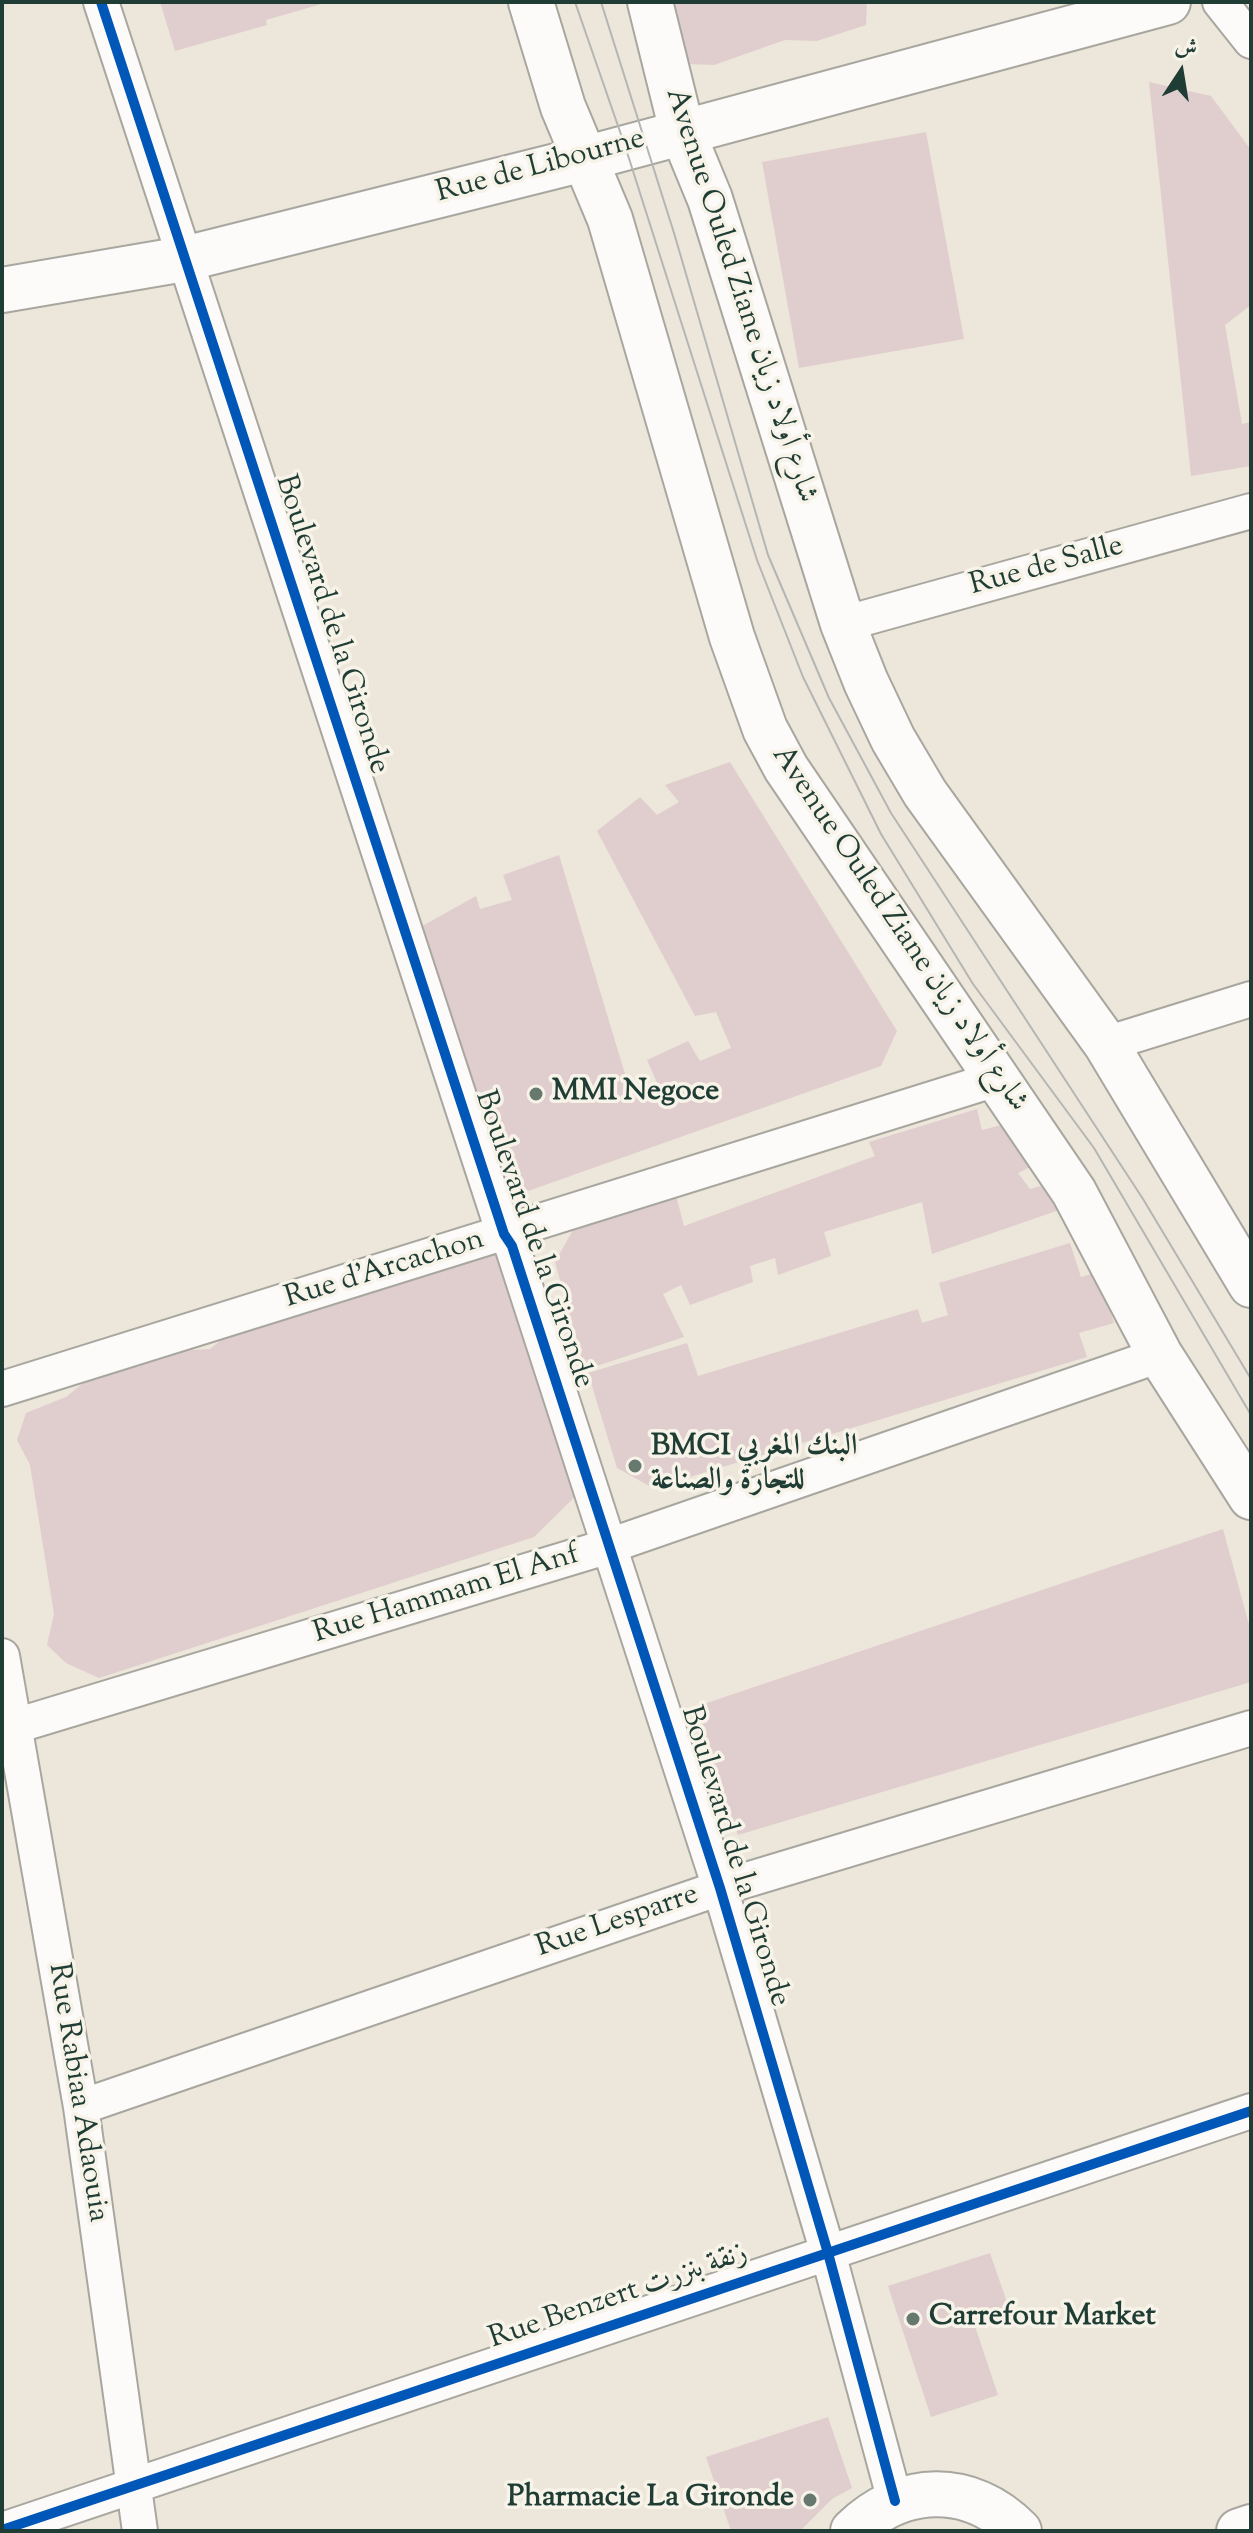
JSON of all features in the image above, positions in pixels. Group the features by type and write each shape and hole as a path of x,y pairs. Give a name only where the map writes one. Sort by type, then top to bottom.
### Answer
{"main road":[{"name":"Avenue Ouled Ziane شارع أولاد زيان","path":"531,2 563,107 610,219 732,637 765,729 786,768 1074,1192 1160,1355 1251,1497"},
{"name":"Avenue Ouled Ziane شارع أولاد زيان","path":"650,2 682,131 710,199 843,624 886,725 925,793 1106,1044 1251,1285"},
{"name":"Rue de Libourne","path":"2,290 184,259 584,159 1168,2"},
{"path":"853,2531 869,2515 895,2501 923,2494 953,2495 981,2503 1007,2518 1019,2531"},
{"path":"1239,2531 1251,2527"}],"street":[{"name":"Boulevard de la Gironde","path":"101,2 504,1234 512,1246 720,1888 828,2253 895,2501"},
{"path":"1220,2 1251,41"},
{"name":"Rue de Salle","path":"843,624 1251,511"},
{"path":"1106,1044 1251,999"},
{"name":"Rue d'Arcachon","path":"2,1389 996,1079"},
{"name":"Rue Hammam El Anf","path":"8,1728 609,1546 1160,1355"},
{"name":"Rue Rabiaa Adaouia","path":"2,1656 8,1728 81,2107 140,2531"},
{"name":"Rue Lesparre","path":"81,2107 720,1888 1251,1728"},
{"name":"Rue Benzert زنقة بنزرت","path":"2,2530 1251,2111"}],"building":[{"path":"160,2 325,3 266,20 267,25 175,51"},
{"path":"672,2 867,2 866,25 817,41 785,40 714,65 689,64"},
{"path":"1149,82 1211,96 1251,150 1251,305 1225,325 1242,424 1251,422 1251,466 1191,476"},
{"path":"926,132 964,339 799,368 762,162"},
{"path":"730,762 897,1031 881,1066 514,1196 417,929 476,896 480,909 512,900 503,875 559,855 628,1084 658,1085 647,1060 688,1041 700,1061 731,1048 716,1012 695,1016 597,831 640,797 657,815 679,802 665,785"},
{"path":"977,1109 982,1130 1009,1123 1034,1165 1018,1173 1030,1189 1052,1183 1062,1209 932,1254 922,1202 824,1232 831,1256 778,1275 775,1258 750,1266 753,1282 690,1305 681,1285 663,1294 684,1337 585,1370 555,1262 578,1221 676,1195 684,1226 875,1156 869,1142"},
{"path":"1070,1243 1081,1277 1098,1272 1114,1323 1079,1333 1087,1357 653,1488 617,1468 588,1373 687,1343 698,1376 918,1309 922,1323 948,1315 939,1283"},
{"path":"512,1246 588,1484 534,1537 99,1678 66,1663 47,1645 54,1614 30,1465 17,1440 26,1413 66,1397 97,1372 114,1367 137,1367 190,1350 210,1349 225,1337"},
{"path":"1223,1529 1251,1632 1251,1682 738,1835 692,1708"},
{"path":"990,2253 1011,2314 975,2326 998,2395 931,2417 888,2286"},
{"path":"828,2417 852,2488 832,2499 800,2531 731,2531 706,2457"}],"tram line":[{"path":"575,2 625,146 757,560 803,677 881,834 973,984 1094,1148 1251,1415"},
{"path":"601,2 674,233 768,555 829,698 891,813 1143,1199 1251,1379"}],"cycle path":[{"path":"101,2 504,1234 512,1246 720,1888 828,2253 895,2501"},
{"path":"2,2530 1251,2111"}],"place":[{"name":"MMI Negoce","path":"536,1094"},
{"name":"BMCI البنك المغربي للتجارة والصناعة","path":"635,1466"},
{"name":"Carrefour Market","path":"913,2319"},
{"name":"Pharmacie La Gironde","path":"810,2500"}]}
